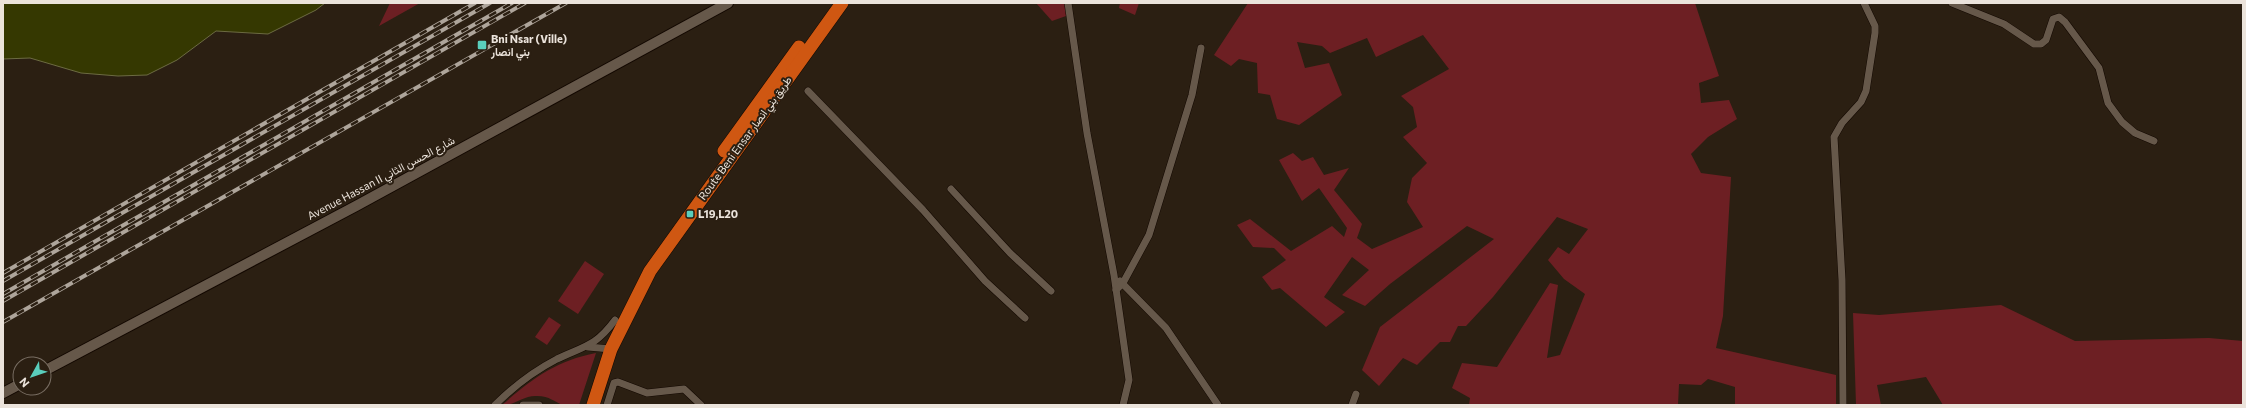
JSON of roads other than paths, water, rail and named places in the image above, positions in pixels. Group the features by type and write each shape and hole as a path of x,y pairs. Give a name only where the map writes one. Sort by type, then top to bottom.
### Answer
{"highway":[{"name":"Route Beni Ensar طريق بني انصار","path":"593,405 606,349 615,320 649,259 832,3"},
{"name":"Route Beni Ensar طريق بني انصار","path":"584,405 606,349 666,247 842,3"}],"street":[{"name":"Avenue Hassan II شارع الحسن الثاني","path":"52,367 363,202 728,3"},
{"path":"1068,3 1088,133 1114,275 1128,380 1123,405"},
{"path":"1843,405 1842,280 1834,137 1842,123 1861,102 1866,91 1875,33 1864,3"},
{"path":"1952,3 2004,24 2034,44 2042,44 2046,40 2053,20 2059,18 2065,22 2099,68 2108,103 2122,122 2134,133 2154,141"},
{"path":"1116,290 1124,283 1149,235 1192,95 1201,48"},
{"path":"808,91 923,210 985,280 1025,318"},
{"path":"951,188 1010,253 1051,291"},
{"path":"1114,275 1124,283 1166,328 1218,405"},
{"path":"495,405 538,371 558,359 588,347 602,336 615,320"},
{"path":"588,347 606,349"},
{"path":"607,405 614,383 618,382 647,393 684,389 701,405"},
{"path":"3,393 12,388"},
{"path":"1352,405 1356,394"},
{"path":"523,405 539,405"}],"railway":[{"path":"3,273 475,3"},
{"path":"3,281 490,3"},
{"path":"3,294 512,3"},
{"path":"3,301 525,3"},
{"path":"3,322 566,3"}],"place":[{"name":"Bni Nsar (Ville) بني انصار","path":"482,45"},
{"name":"L19,L20","path":"690,214"}]}
